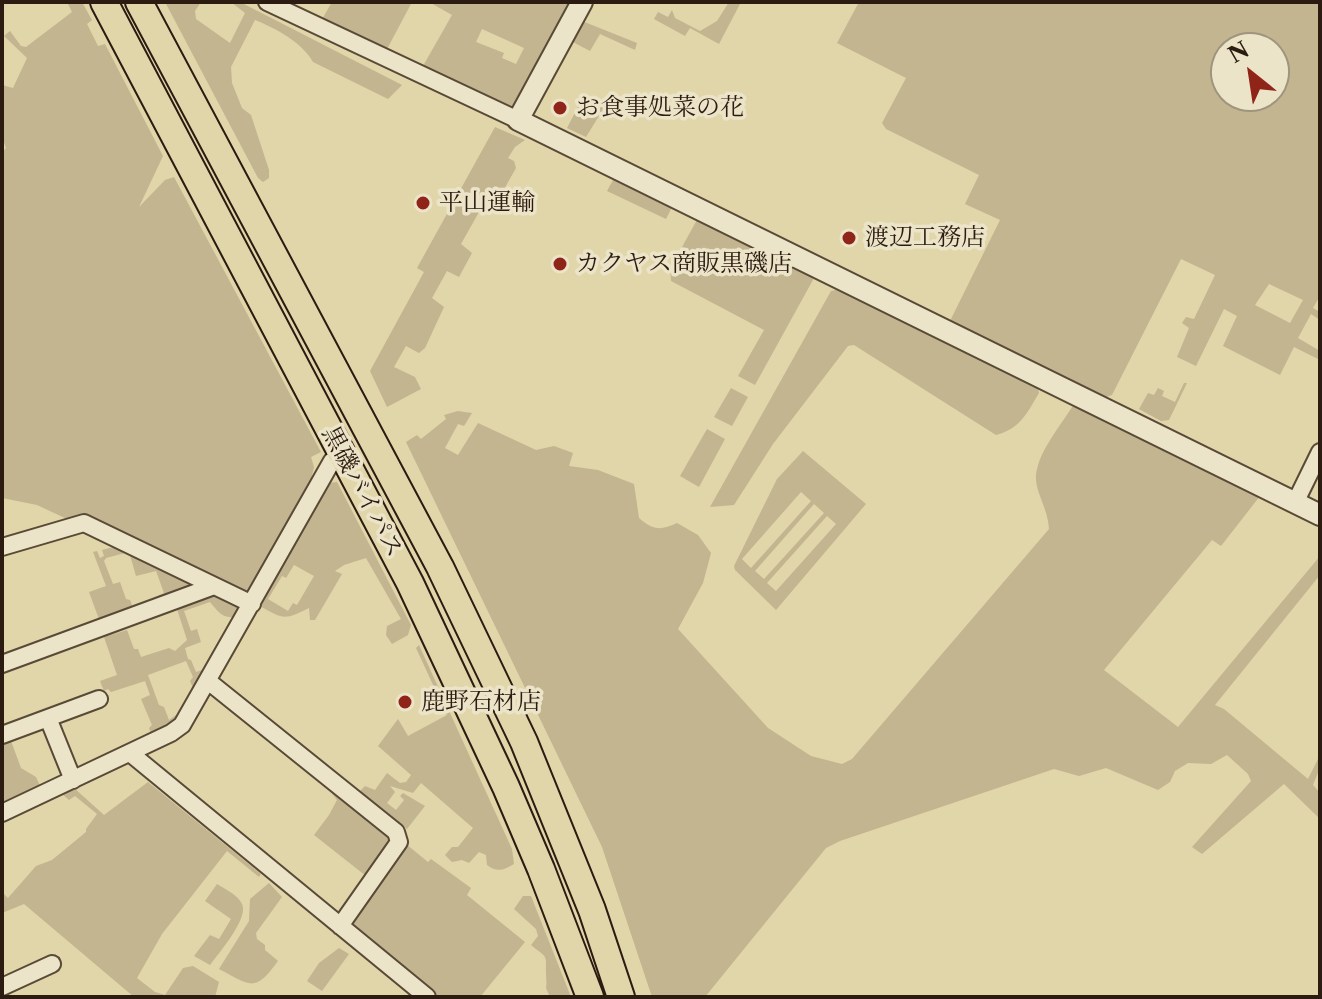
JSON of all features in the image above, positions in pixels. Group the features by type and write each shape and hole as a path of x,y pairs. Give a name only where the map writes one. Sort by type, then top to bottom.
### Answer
{"highway":[{"name":"黒磯バイパス","path":"104,2 410,583 506,787 590,997"},
{"name":"黒磯バイパス","path":"139,2 440,567 537,771 592,910 621,997"}],"street":[{"path":"267,2 518,120 1320,515"},
{"path":"518,120 582,2"},
{"path":"1295,503 1320,452"},
{"path":"2,813 182,725 332,461 342,455"},
{"path":"2,547 84,523 252,604"},
{"path":"2,664 214,586"},
{"path":"208,681 396,832 399,842 340,926"},
{"path":"2,735 99,699"},
{"path":"48,718 73,780"},
{"path":"130,753 427,997"},
{"path":"2,987 52,964"}],"shaded area":[{"path":"67,2 82,2 92,20 87,24 98,46 105,44 163,156 139,207 165,180 174,177 321,452 311,457 314,467 310,484 251,590 245,591 88,517 80,515 67,519 37,505 2,498 2,153 6,148 2,137 2,85 13,88 27,58 4,36 10,31 21,46 26,47 72,12"},
{"path":"165,2 201,2 195,11 196,19 230,43 245,13 231,2 240,2 402,85 388,99 313,62 295,42 255,20 231,67 232,83 242,108 251,115 269,170 269,178 263,182 258,178"},
{"path":"332,2 412,2 386,51 321,21"},
{"path":"429,2 571,2 518,106 513,107 423,66 452,15","holes":["482,29 524,48 516,64 502,58 504,53 476,42"]},
{"path":"729,2 741,2 719,44 690,28 685,36 654,19 658,12 668,17 672,10 675,18 700,31 717,21"},
{"path":"859,2 1320,2 1320,296 1313,308 1320,312 1320,320 1311,314 1298,338 1320,351 1320,360 1294,347 1280,375 1223,346 1237,316 1224,309 1196,366 1177,357 1189,328 1182,323 1186,317 1194,319 1215,275 1181,259 1112,395 1106,397 956,328 950,321 1000,220 965,204 979,175 886,129 882,123 906,78 837,43","holes":["1269,284 1303,300 1290,323 1255,305"]},
{"path":"582,21 637,43 635,50 600,34 590,51 571,41"},
{"path":"610,93 612,95 586,137 567,128 581,101 598,111"},
{"path":"495,127 525,140 515,147 508,158 514,161 516,168 503,191 492,189 461,244 472,253 459,277 447,271 432,298 444,307 425,348 419,353 406,346 394,367 415,377 421,389 387,407 370,371 424,272 417,268"},
{"path":"613,180 672,207 666,219 607,191"},
{"path":"698,218 810,270 814,278 755,385 738,376 764,330 671,281 670,267 673,262 679,265 688,251 682,247"},
{"path":"843,288 1037,384 1039,393 1017,424 996,435 854,345 848,346 773,444 734,505 710,507 831,291"},
{"path":"1184,383 1187,383 1169,420 1161,421 1139,409 1148,393 1154,395 1158,388 1164,391 1162,396 1175,402"},
{"path":"731,388 748,397 732,426 714,417"},
{"path":"1080,404 1260,496 1221,546 1212,540 1104,670 1178,727 1320,556 1320,575 1215,705 1224,709 1308,779 1320,755 1320,768 1313,785 1320,793 1320,819 1284,784 1202,854 1192,847 1251,781 1248,774 1227,755 1211,764 1188,763 1175,771 1170,782 1158,790 1106,768 1079,776 1054,769 826,848 705,997 652,997 602,847 406,442 417,435 421,439 446,419 444,415 458,411 472,413 464,426 458,424 445,448 458,455 478,423 536,450 554,446 573,453 569,466 598,470 634,484 639,518 657,528 677,523 698,535 711,553 703,583 678,629 768,728 811,756 842,764 852,759 1049,529 1037,486 1037,471 1055,432 1072,407"},
{"path":"707,429 725,439 699,487 680,476"},
{"path":"803,451 866,504 776,610 734,566 777,479","holes":["801,492 811,501 751,568 742,559","814,504 824,513 764,579 755,571","827,516 836,524 776,591 767,583"]},
{"path":"337,482 411,625 408,635 392,644 386,635 387,626 401,619 366,558 335,571 342,574 315,620 310,620 309,608 284,617 260,606 329,483","holes":["294,565 314,576 297,605 293,603 288,611 268,599 282,576 286,578"]},
{"path":"117,546 198,583 150,604 149,600 164,593 156,571 136,576 130,555 125,553 106,558 104,561 113,584 120,582 134,610 100,622 89,592 106,586 93,552 97,551 100,558 104,556 102,550"},
{"path":"211,594 236,603 238,616 222,615 210,602 184,611 191,631 197,629 201,642 185,648 188,659 196,672 208,668 194,690 190,681 193,677 186,661 148,675 159,705 164,707 169,720 176,715 178,717 173,724 152,737 149,728 152,725 141,699 150,695 145,681 111,692 108,689 104,691 100,681 117,675 104,637 127,630 134,649 138,649 141,657 169,648 175,651 187,640 176,606"},
{"path":"419,645 512,849 514,864 507,868 491,868 487,865 486,855 479,852 469,863 462,860 452,862 445,855 452,847 458,847 473,828 421,783 413,793 390,786 395,792 387,803 396,810 404,800 400,796 403,793 425,806 407,829 359,792 365,786 375,790 387,773 400,783 406,782 411,775 378,746 398,719 408,736 447,715 416,648"},
{"path":"11,741 21,768 36,777 41,788 2,805 2,744"},
{"path":"148,782 261,874 259,877 227,851 162,934 137,978 155,992 165,995 183,968 193,966 219,982 215,997 134,997 24,904 2,913 2,892 8,898 36,866 52,860 86,832 97,814 75,796 69,800 61,793 73,787 104,815"},
{"path":"332,790 387,834 391,843 366,876 314,835 337,800"},
{"path":"406,844 428,862 431,859 471,888 467,895 525,942 480,997 437,997 347,923"},
{"path":"269,883 282,897 256,933 265,950 278,961 258,982 246,982 219,969 249,921 250,899"},
{"path":"217,884 238,898 243,910 232,935 210,965 194,956 210,935 219,939 231,919 205,901"},
{"path":"523,896 531,896 571,997 550,997 546,988 545,957 531,945 538,936 536,929 514,909"},
{"path":"339,948 349,954 322,991 307,981 319,963"}],"place":[{"name":"お食事処菜の花","path":"560,108"},
{"name":"平山運輸","path":"423,203"},
{"name":"渡辺工務店","path":"849,238"},
{"name":"カクヤス商販黒磯店","path":"560,264"},
{"name":"鹿野石材店","path":"405,702"}]}
